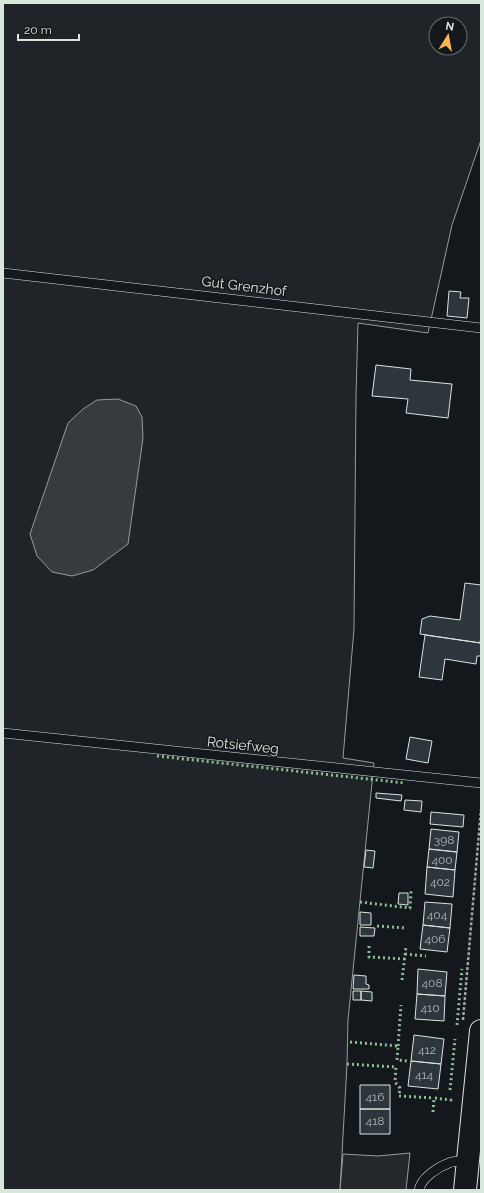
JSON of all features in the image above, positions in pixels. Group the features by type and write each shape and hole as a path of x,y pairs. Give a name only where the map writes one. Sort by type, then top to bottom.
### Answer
{"main road":[{"path":"465,1190 479,1065 481,1031"}],"lane":[{"name":"Gut Grenzhof","path":"3,273 481,328"},
{"name":"Rotsiefweg","path":"3,733 481,783"},
{"path":"419,1190 420,1186 429,1175 449,1163 468,1160"}],"path":[{"path":"475,881 481,808"}],"shaded area":[{"path":"3,3 481,3 481,140 452,225 428,333 358,323 354,629 343,758 374,763 348,1020 340,1190 3,1190"},
{"path":"118,399 136,406 142,417 143,438 128,544 93,570 72,576 52,572 37,556 30,534 68,423 83,409 97,400"},
{"path":"410,1153 406,1190 340,1190 343,1154 378,1156"}],"building":[{"path":"449,291 461,292 460,298 469,298 467,318 447,316"},
{"path":"376,365 411,369 410,380 452,384 448,418 406,413 408,399 372,396"},
{"path":"465,583 481,585 480,643 420,634 422,619 430,616 460,620"},
{"path":"425,635 481,643 481,656 477,656 476,664 445,659 442,680 419,677"},
{"path":"410,737 432,741 428,763 406,759"},
{"path":"376,793 402,795 401,801 376,798"},
{"path":"405,800 422,801 421,812 404,810"},
{"path":"431,812 464,815 463,827 430,824"},
{"path":"431,829 459,832 457,852 429,849"},
{"path":"429,849 457,852 455,870 427,867"},
{"path":"366,850 375,851 373,868 364,867"},
{"path":"427,867 455,870 453,897 425,894"},
{"path":"399,893 408,893 408,905 398,904"},
{"path":"425,902 452,904 450,928 423,925"},
{"path":"360,912 371,913 371,925 360,925"},
{"path":"423,925 450,928 447,952 420,949"},
{"path":"360,927 375,928 374,936 360,936"},
{"path":"418,969 447,972 445,996 417,994"},
{"path":"354,975 366,976 366,984 369,985 369,989 353,989"},
{"path":"353,991 361,991 361,1000 353,1000"},
{"path":"361,991 372,992 372,1001 361,1000"},
{"path":"417,994 445,996 444,1021 415,1019"},
{"path":"414,1035 444,1039 441,1064 411,1061"},
{"path":"411,1061 441,1064 438,1089 408,1086"},
{"path":"360,1085 390,1085 390,1109 360,1109"},
{"path":"360,1109 390,1109 390,1134 360,1134"}],"hedge":[{"path":"157,756 405,783"},
{"path":"360,902 410,908 411,891"},
{"path":"377,926 406,928"},
{"path":"369,946 369,957 405,959"},
{"path":"402,980 406,946"},
{"path":"405,954 426,956"},
{"path":"457,1025 462,969"},
{"path":"398,1046 401,1005"},
{"path":"450,1090 455,1039"},
{"path":"350,1042 398,1046 397,1060 408,1061"},
{"path":"347,1064 396,1067 395,1082 400,1088 399,1096 434,1098"},
{"path":"433,1112 434,1098 451,1100 451,1097"}]}
